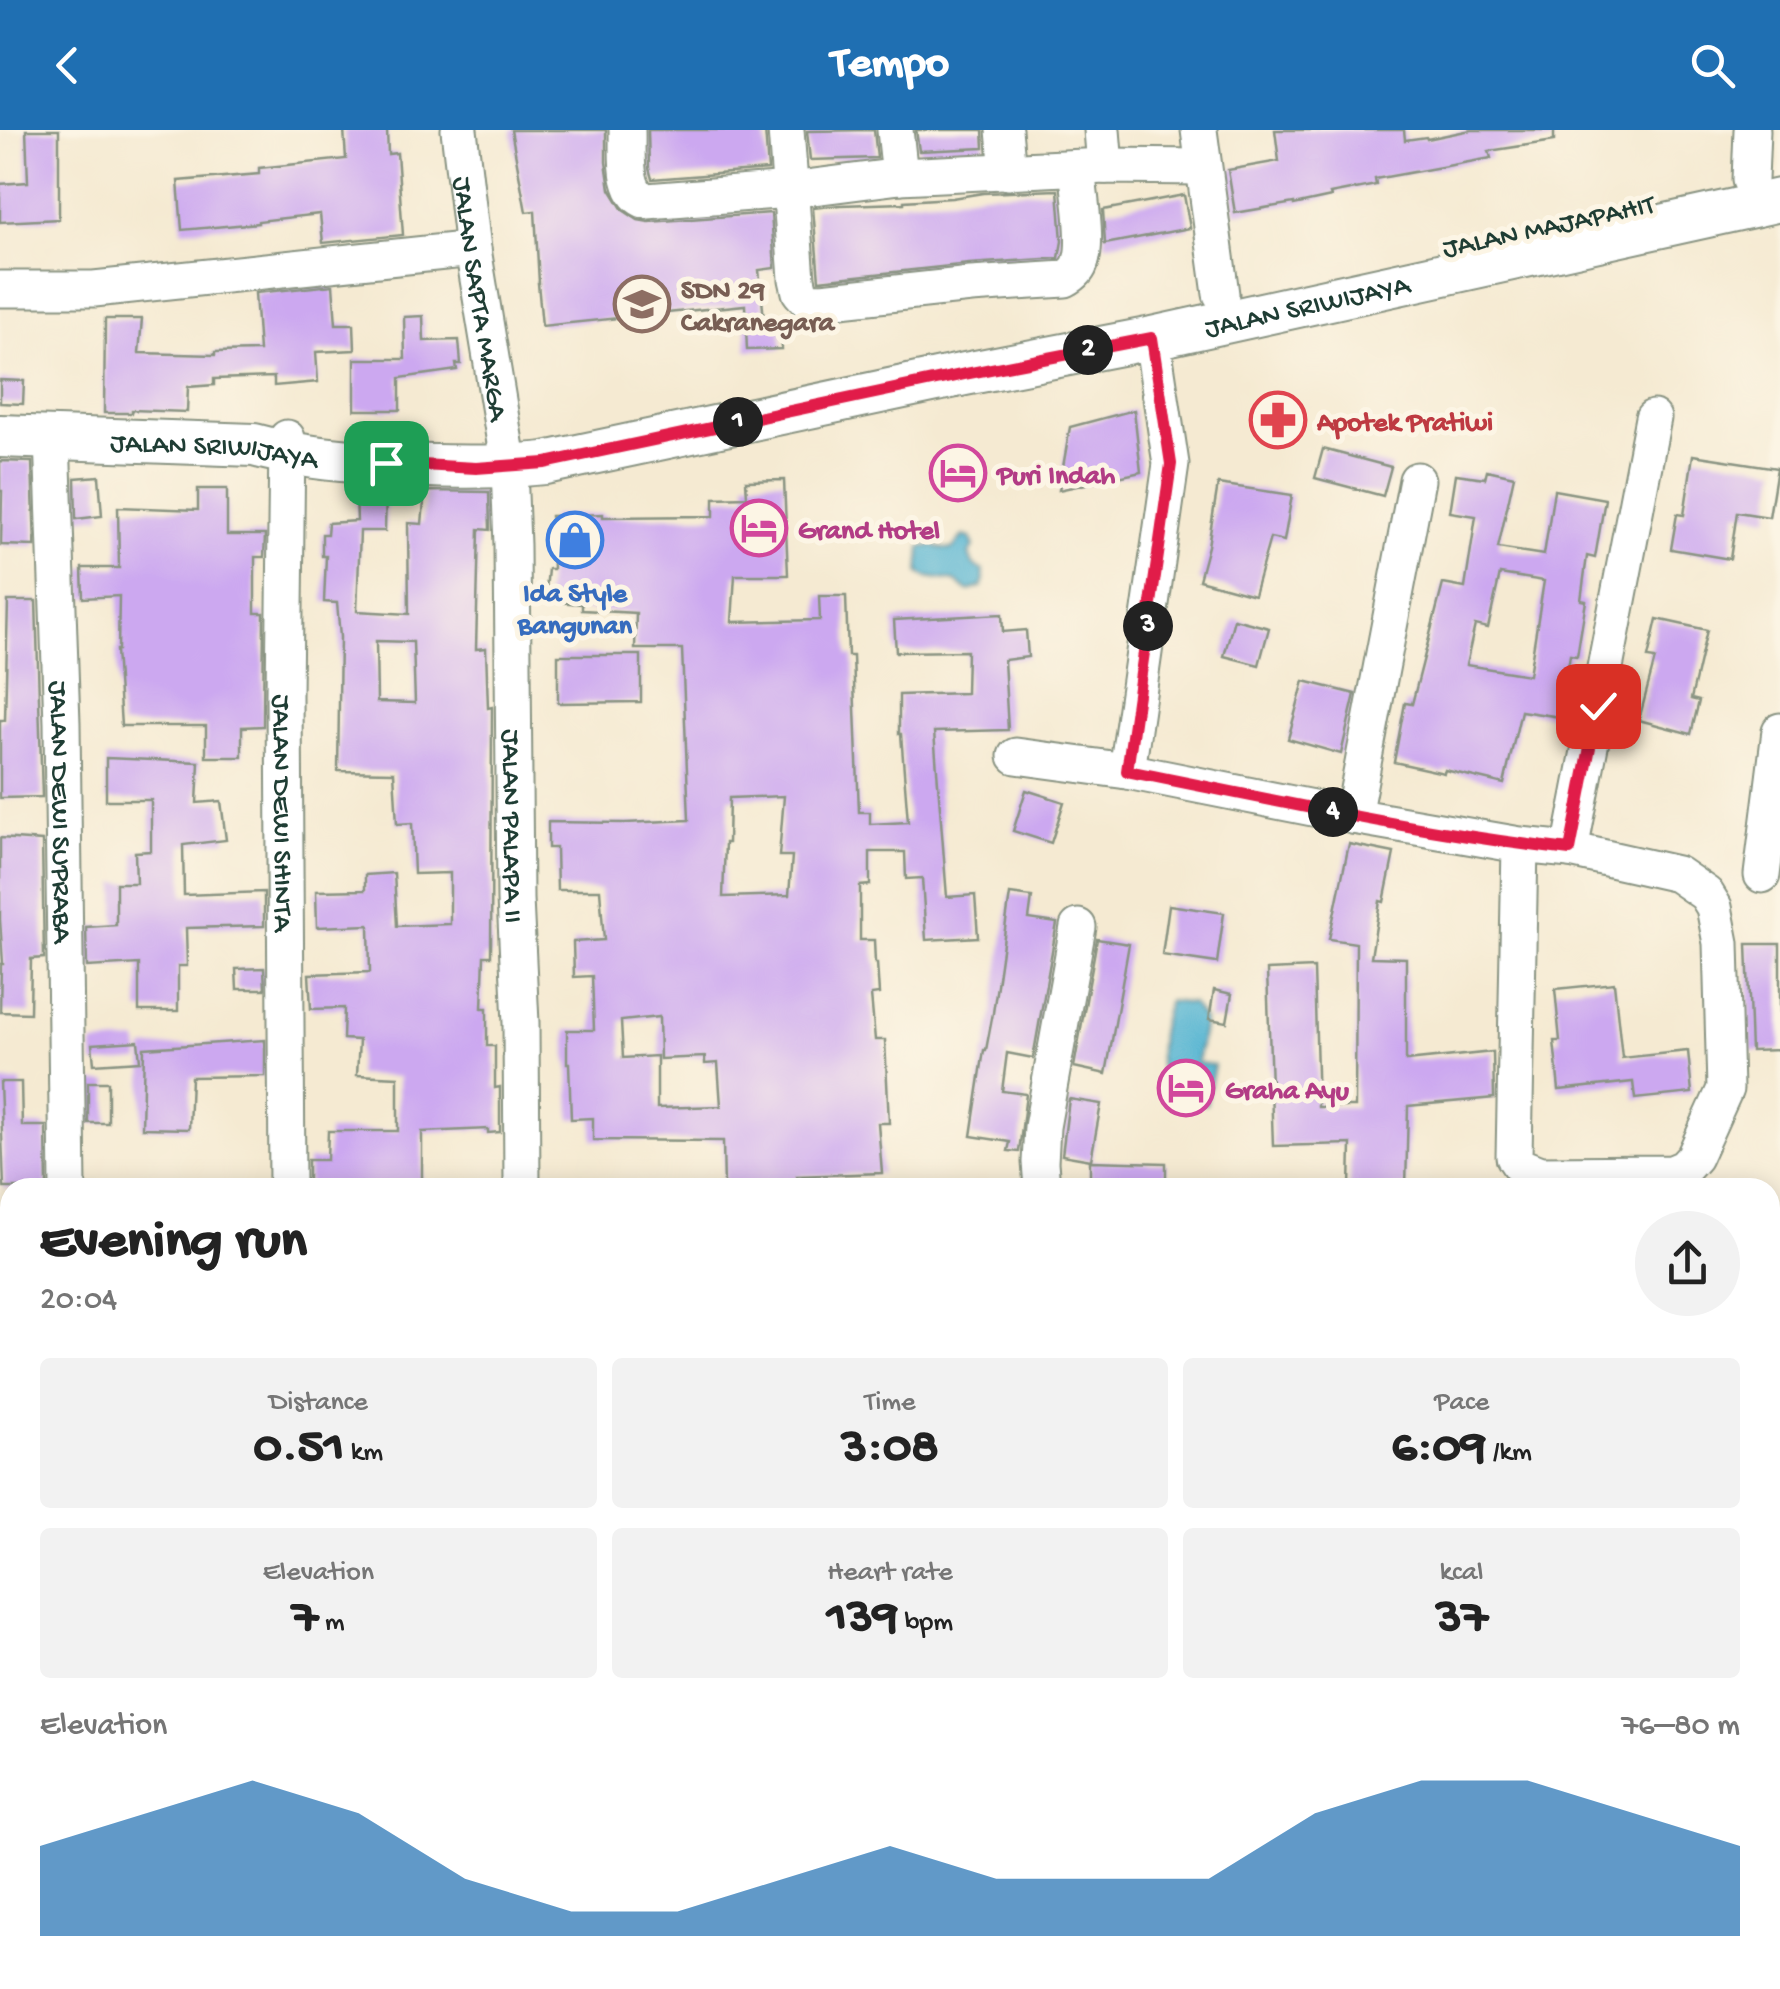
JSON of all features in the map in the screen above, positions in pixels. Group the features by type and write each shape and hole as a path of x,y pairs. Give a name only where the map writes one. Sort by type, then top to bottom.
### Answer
{"main road":[{"name":"JALAN MAJAPAHIT","path":"276,446 507,455 1221,294 1476,253 1770,184"},
{"name":"JALAN SRIWIJAYA","path":"507,455 545,463 1152,338 1476,253"},
{"name":"JALAN SRIWIJAYA","path":"0,436 276,446"}],"street":[{"name":"JALAN SAPTA MARGA","path":"459,130 473,249 507,455"},
{"path":"627,130 630,181 634,194 648,201 790,190 900,176 1091,167 1202,167"},
{"path":"786,130 797,279 807,300 822,301 1072,276 1082,261 1091,167 1102,130"},
{"path":"895,130 900,176"},
{"path":"1004,130 1008,172"},
{"path":"1199,130 1221,294"},
{"path":"1752,130 1770,184"},
{"path":"0,289 94,289 473,249"},
{"path":"1127,771 1171,464 1152,338"},
{"path":"1570,850 1653,418"},
{"name":"JALAN DEWI SUPRABA","path":"52,437 62,724 68,1178"},
{"name":"JALAN DEWI SHINTA","path":"276,446 284,696 287,1178"},
{"name":"JALAN PALAPA II","path":"507,455 512,545 522,1178"},
{"path":"1353,816 1417,480"},
{"path":"1769,855 1780,732"},
{"path":"1016,756 1127,771 1353,816 1570,850 1676,874 1706,894 1714,906 1722,944 1725,1090 1694,1157 1684,1168 1672,1172 1540,1174 1529,1172 1514,1157 1520,844"},
{"path":"1041,1178 1042,1128 1078,927"}],"water":[{"path":"963,536 971,538 974,547 969,554 973,565 983,571 982,587 968,591 955,581 919,573 921,547 952,549"},
{"path":"1169,1001 1192,1004 1204,1021 1197,1063 1214,1065 1206,1104 1168,1101 1159,1051"}],"building":[{"path":"26,130 59,130 59,219 0,222 0,184 28,182"},
{"path":"344,130 387,130 388,154 397,153 403,235 323,243 320,214 182,230 178,181 259,174 259,168 346,159"},
{"path":"511,130 606,130 610,189 623,210 638,220 771,213 775,268 759,270 764,319 780,319 782,349 747,350 745,305 542,326 535,211 526,212"},
{"path":"648,130 765,130 768,170 652,179"},
{"path":"874,130 877,158 810,160 807,131"},
{"path":"916,130 983,130 984,148 919,151"},
{"path":"1275,130 1404,130 1405,140 1471,130 1554,130 1554,141 1489,151 1491,158 1375,179 1376,185 1330,194 1331,197 1235,213 1228,170 1279,161"},
{"path":"1058,190 1062,241 1059,258 819,280 813,208"},
{"path":"1184,195 1190,228 1105,244 1103,210"},
{"path":"333,285 336,324 354,324 355,350 316,352 318,382 274,386 274,377 214,379 214,385 188,387 187,412 104,413 105,319 142,319 139,353 215,355 259,351 255,293"},
{"path":"423,316 424,341 459,340 461,364 456,364 457,370 400,378 400,410 355,410 355,359 405,359 404,317"},
{"path":"0,380 24,381 23,404 0,403"},
{"path":"1134,410 1141,472 1059,490 1070,427"},
{"path":"1323,449 1391,467 1383,496 1315,478"},
{"path":"1693,455 1777,468 1769,517 1737,512 1730,559 1671,549 1677,514 1684,515"},
{"path":"0,461 32,462 35,546 1,545"},
{"path":"1487,470 1514,476 1498,548 1544,555 1554,490 1605,499 1595,558 1587,556 1581,600 1586,601 1577,656 1570,655 1560,717 1521,711 1504,784 1394,762 1405,703 1412,704 1443,584 1465,588 1476,516 1450,512 1456,474 1485,478","holes":["1500,574 1544,581 1529,675 1466,665 1475,625 1488,628"]},
{"path":"99,476 102,516 76,519 75,478"},
{"path":"784,480 788,575 735,575 732,622 820,620 819,596 846,596 848,656 853,656 859,812 870,812 870,824 908,822 899,695 966,693 967,651 896,652 894,620 1002,614 1003,632 1026,630 1028,657 1004,660 1008,730 934,732 947,897 975,895 978,937 926,940 922,878 906,879 905,852 870,852 870,885 860,886 860,940 874,940 877,963 879,994 871,995 875,1040 885,1040 889,1123 878,1123 882,1173 724,1178 723,1141 593,1140 593,1118 571,1119 567,1030 594,1030 592,976 574,977 573,942 604,940 600,890 557,890 556,848 548,848 548,822 689,820 682,649 635,649 636,613 582,610 582,604 545,601 548,569 553,569 551,516 714,516 714,498 747,497 746,481","holes":["784,796 779,856 792,856 789,895 723,897 729,798","659,1017 660,1059 705,1057 705,1064 718,1063 721,1106 657,1108 657,1056 623,1058 621,1021"]},
{"path":"1218,484 1292,495 1284,541 1270,538 1254,595 1199,580"},
{"path":"365,487 386,489 385,531 360,531 357,611 409,614 408,523 422,524 425,491 489,492 490,530 479,529 476,649 486,648 488,708 492,707 491,956 484,956 482,1008 487,1008 487,1046 495,1046 500,1132 422,1132 422,1178 308,1178 308,1160 327,1160 328,1131 398,1131 398,1077 357,1075 359,1040 343,1039 344,1008 311,1009 309,974 370,972 369,925 317,927 316,891 365,890 365,875 394,873 397,926 450,924 450,873 414,874 412,823 397,824 394,772 338,771 340,637 337,603 324,602 326,556 322,556 322,534 327,534 328,523 357,521 356,494 365,495","holes":["376,641 413,642 415,703 377,702"]},
{"path":"198,489 227,489 227,535 265,535 264,557 255,557 255,613 264,613 263,726 242,727 242,757 206,757 206,726 121,726 116,650 119,596 83,598 82,568 119,568 118,507 198,510"},
{"path":"8,601 36,601 42,797 0,798 0,720 5,720"},
{"path":"1234,619 1269,628 1259,665 1224,656"},
{"path":"1657,619 1707,630 1691,699 1699,701 1691,734 1639,720 1655,659 1648,658"},
{"path":"558,655 641,655 641,702 558,703"},
{"path":"1304,681 1355,694 1341,754 1288,739"},
{"path":"106,758 199,762 197,803 221,801 226,840 183,845 184,895 264,892 264,926 186,928 187,966 178,966 178,1011 139,1011 139,964 87,967 86,927 116,925 116,883 136,883 135,852 151,851 151,800 106,800"},
{"path":"1026,790 1064,802 1051,843 1013,831"},
{"path":"0,838 42,841 44,958 31,959 30,1013 0,1012"},
{"path":"1349,844 1394,853 1384,902 1380,901 1371,957 1406,958 1406,1061 1493,1052 1494,1098 1408,1106 1406,1178 1350,1178 1351,1144 1273,1146 1267,970 1314,968 1318,1107 1355,1107 1356,943 1329,939"},
{"path":"1010,894 1032,897 1029,919 1057,923 1033,1058 1007,1053 1002,1091 1026,1094 1019,1152 1008,1151 1010,1142 971,1136"},
{"path":"1169,905 1224,913 1217,963 1162,955"},
{"path":"1097,939 1129,944 1106,1074 1074,1067"},
{"path":"1747,944 1780,944 1780,1050 1751,1051"},
{"path":"264,968 265,989 237,989 236,969"},
{"path":"1614,983 1622,1058 1688,1051 1692,1093 1635,1099 1633,1082 1559,1090 1554,1041 1560,1041 1555,989"},
{"path":"1214,990 1232,994 1227,1022 1209,1019"},
{"path":"265,1040 265,1076 191,1077 189,1129 142,1128 144,1048"},
{"path":"138,1041 140,1061 94,1064 92,1044"},
{"path":"0,1082 21,1082 22,1126 46,1126 47,1178 4,1178"},
{"path":"88,1082 108,1082 108,1123 88,1123"},
{"path":"1069,1099 1101,1104 1091,1160 1062,1155"},
{"path":"1090,1161 1166,1163 1166,1178 1090,1178"}],"place":[{"name":"SDN 29 Cakranegara","path":"642,304"},
{"name":"Apotek Pratiwi","path":"1278,420"},
{"name":"Puri Indah","path":"958,473"},
{"name":"Grand Hotel","path":"759,528"},
{"name":"Ida Style Bangunan","path":"575,540"},
{"name":"Graha Ayu","path":"1186,1088"}],"route":[{"path":"386,463 476,468 545,463 1152,338 1171,464 1127,771 1353,816 1570,850 1598,706"}]}
